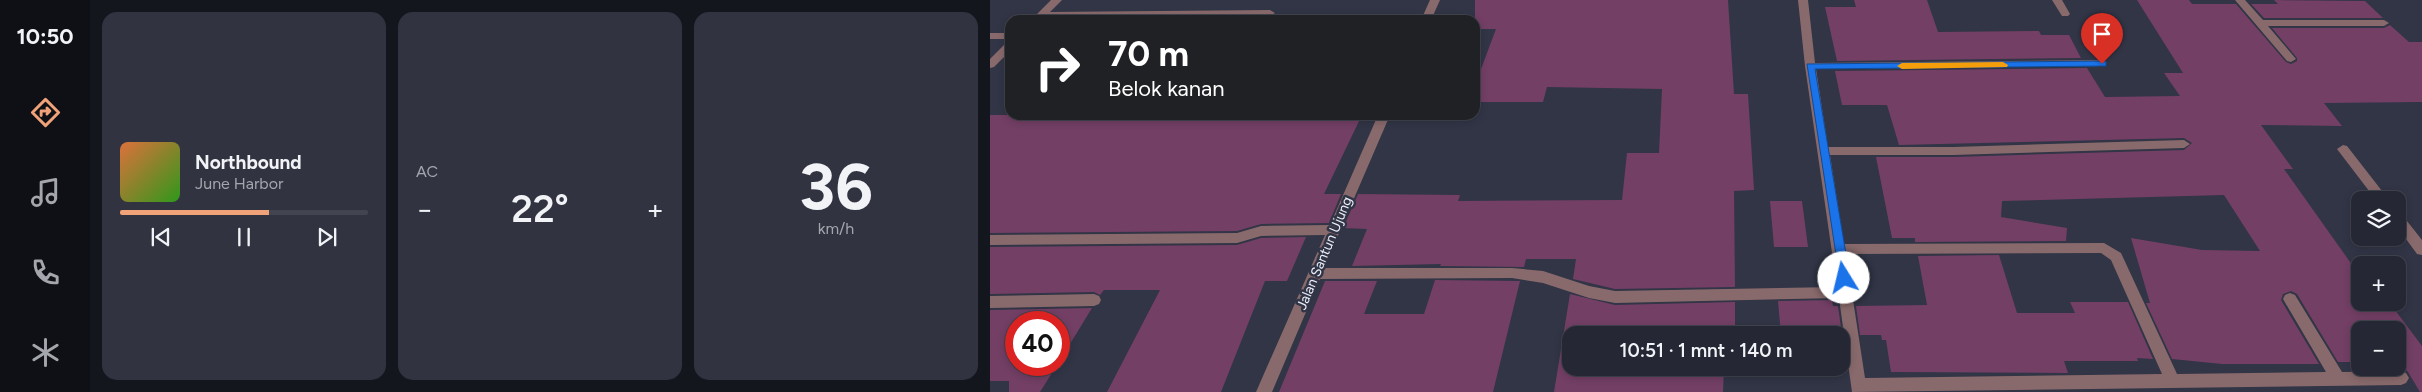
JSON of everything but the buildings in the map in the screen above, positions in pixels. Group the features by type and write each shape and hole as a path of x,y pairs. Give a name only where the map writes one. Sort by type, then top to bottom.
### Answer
{"street":[{"path":"1041,15 1056,0"},
{"path":"1428,15 1435,0"},
{"path":"1803,0 1810,66 1860,388 2172,380 2401,378"},
{"path":"2057,0 2064,14"},
{"path":"2240,0 2291,59"},
{"path":"1177,15 1270,13"},
{"path":"2260,23 2384,23"},
{"path":"990,36 1005,36"},
{"path":"990,65 1005,49"},
{"path":"1810,66 2102,64"},
{"name":"Jalan Santun Ujung","path":"1264,392 1382,120"},
{"path":"1824,151 1953,151 2184,144"},
{"path":"2343,149 2376,191"},
{"path":"2406,229 2422,250"},
{"path":"990,240 1237,238 1261,231 1333,230"},
{"path":"1839,249 2104,248 2116,257 2172,380"},
{"path":"1316,274 1512,273 1542,277 1589,292 1615,297 1846,292"},
{"path":"2290,299 2338,379"},
{"path":"990,302 1094,300"}],"slow traffic":[{"path":"1902,66 2003,65"}],"route":[{"path":"1844,278 1810,66 2102,64"}]}
